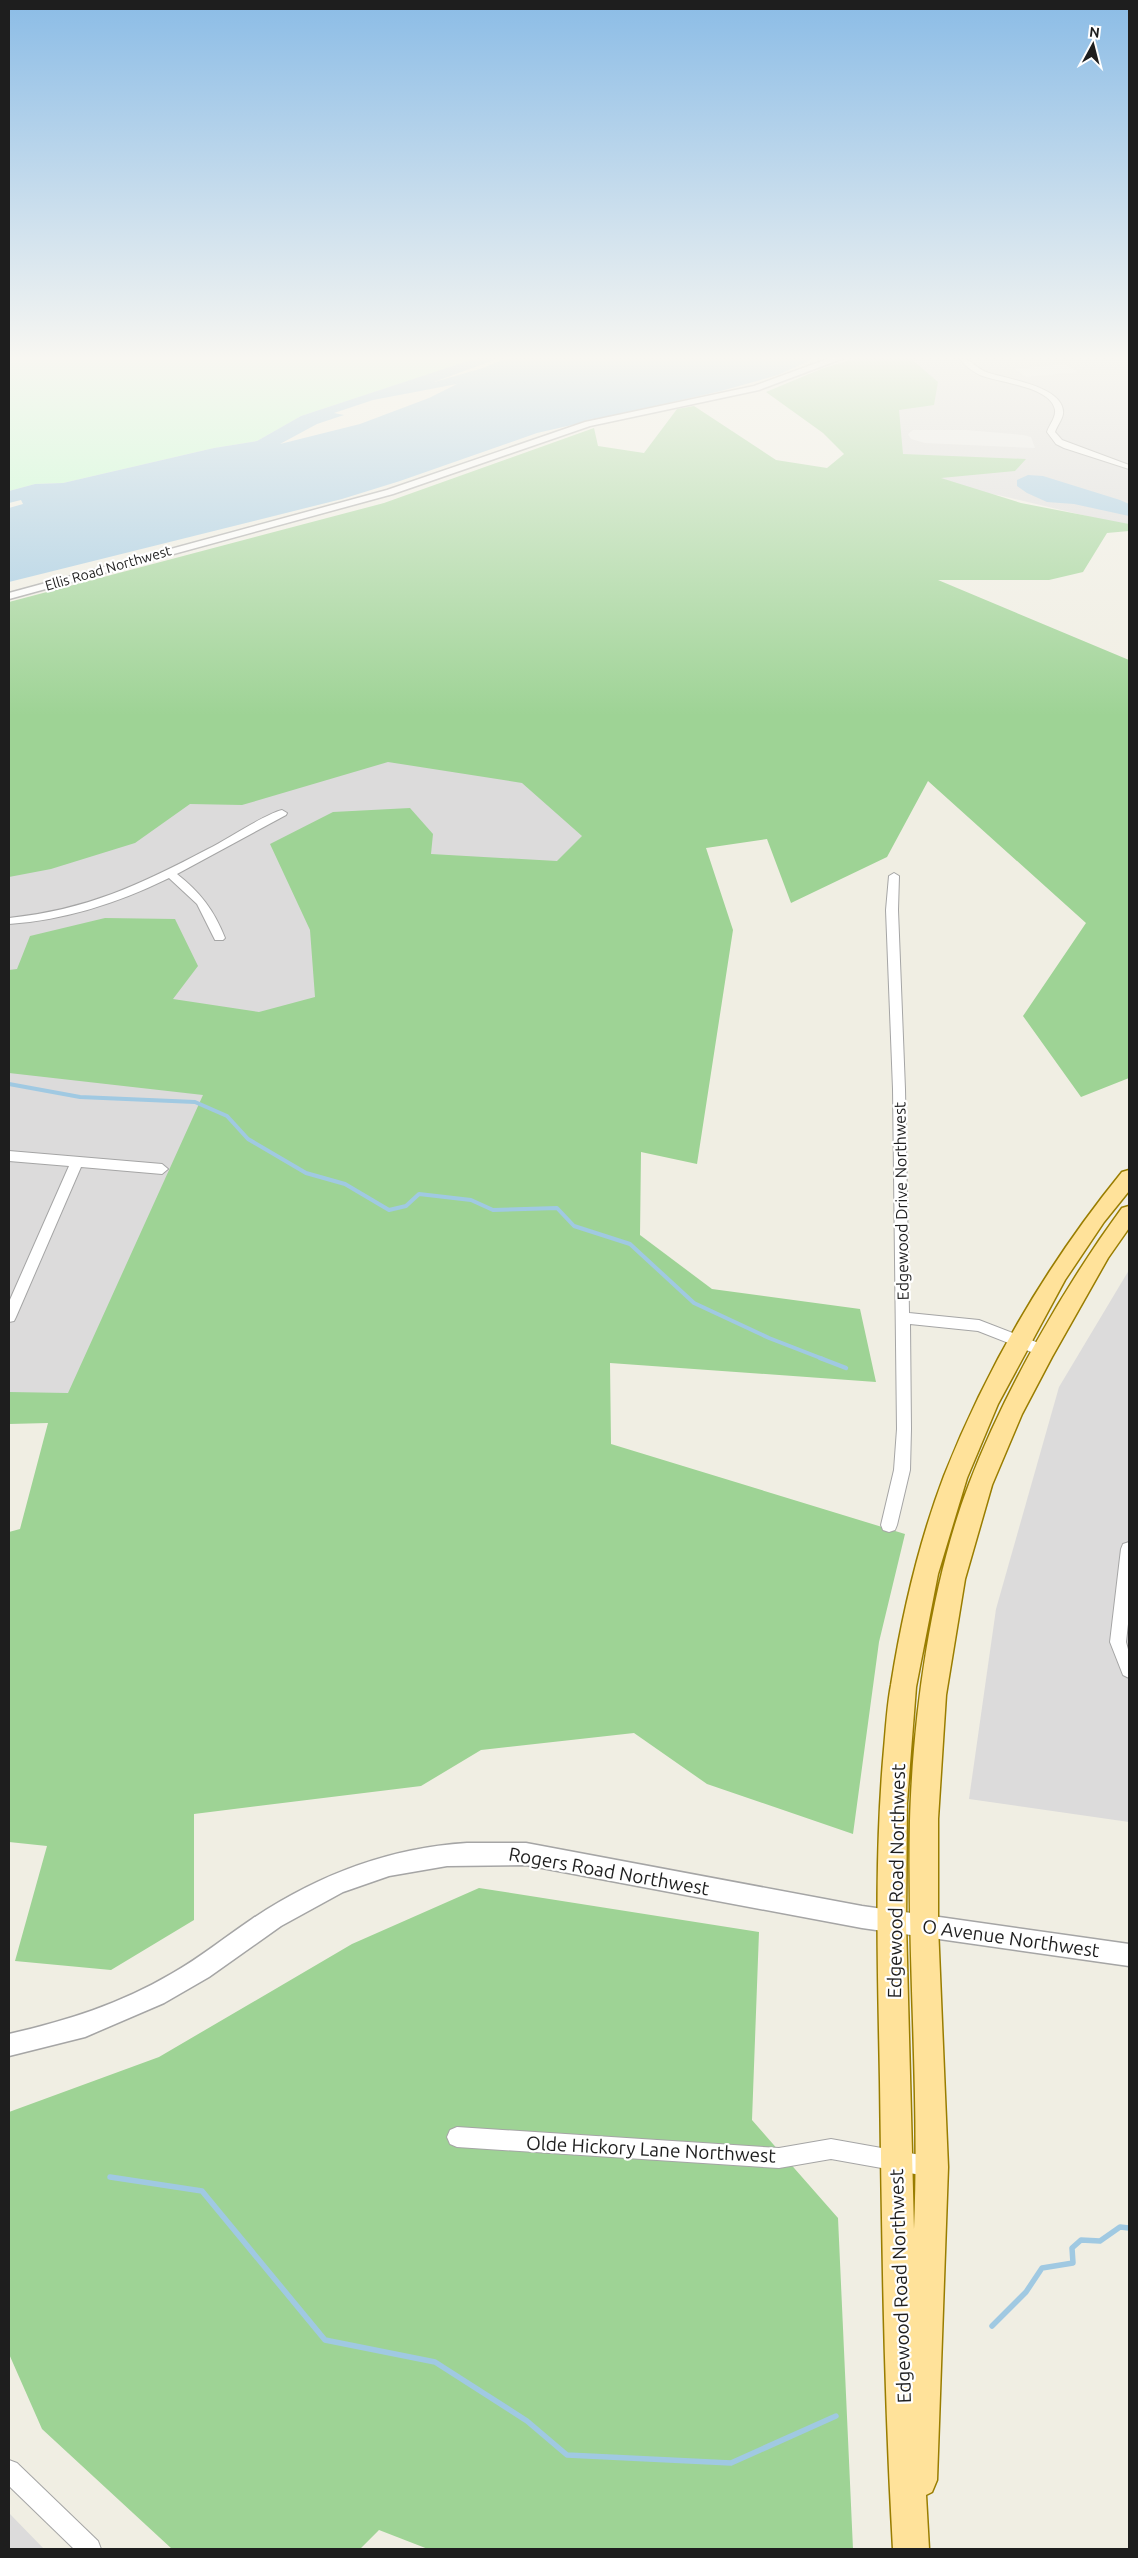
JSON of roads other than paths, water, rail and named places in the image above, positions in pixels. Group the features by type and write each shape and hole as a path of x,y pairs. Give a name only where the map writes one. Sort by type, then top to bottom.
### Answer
{"main road":[{"name":"Edgewood Road Northwest","path":"917,2549 932,2167 924,1926 924,1819 933,1695 953,1579 980,1485 1011,1413 1033,1347 1073,1251 1129,1177"},
{"name":"Edgewood Road Northwest","path":"911,2549 899,2306 892,1922 893,1803 903,1687 926,1574 955,1478 987,1402 1033,1347 1129,1213"}],"street":[{"name":"Ellis Road Northwest","path":"9,596 390,492 433,477"},
{"path":"9,921 46,917 85,908 170,874 282,813"},
{"path":"170,874 193,892 208,909 219,938"},
{"name":"Edgewood Drive Northwest","path":"889,1525 903,1457 899,1089 892,910 894,876"},
{"path":"9,1156 162,1169"},
{"path":"9,1317 77,1162"},
{"path":"902,1318 979,1326 1033,1347"},
{"path":"1129,1549 1118,1642 1121,1654 1129,1670"},
{"name":"Rogers Road Northwest","path":"9,2045 72,2030 121,2012 162,1993 202,1968 279,1914 317,1893 370,1870 429,1856 479,1852 526,1854 892,1922"},
{"name":"O Avenue Northwest","path":"892,1922 1129,1955"},
{"name":"Olde Hickory Lane Northwest","path":"458,2137 779,2158 832,2149 932,2167"},
{"path":"9,2471 90,2549"}],"water":[{"path":"87,477 410,477 342,499 9,582 9,508 23,504 21,500 9,503 9,491 35,484 63,483"},
{"path":"1023,477 1047,477 1120,500 1129,504 1129,516 1074,504 1047,502 1017,486 1017,480"}],"waterway":[{"path":"9,1084 80,1097 195,1102 227,1116 248,1139 306,1173 345,1184 389,1210 406,1206 419,1194 471,1200 493,1210 557,1208 574,1226 630,1244 694,1303 769,1338 823,1359"},
{"path":"820,1358 846,1368"},
{"path":"110,2177 202,2191 325,2340 435,2362 527,2421 567,2455 731,2463 836,2416"},
{"path":"992,2326 1026,2292 1042,2268 1073,2263 1072,2248 1081,2240 1100,2241 1120,2227 1129,2228"}]}
